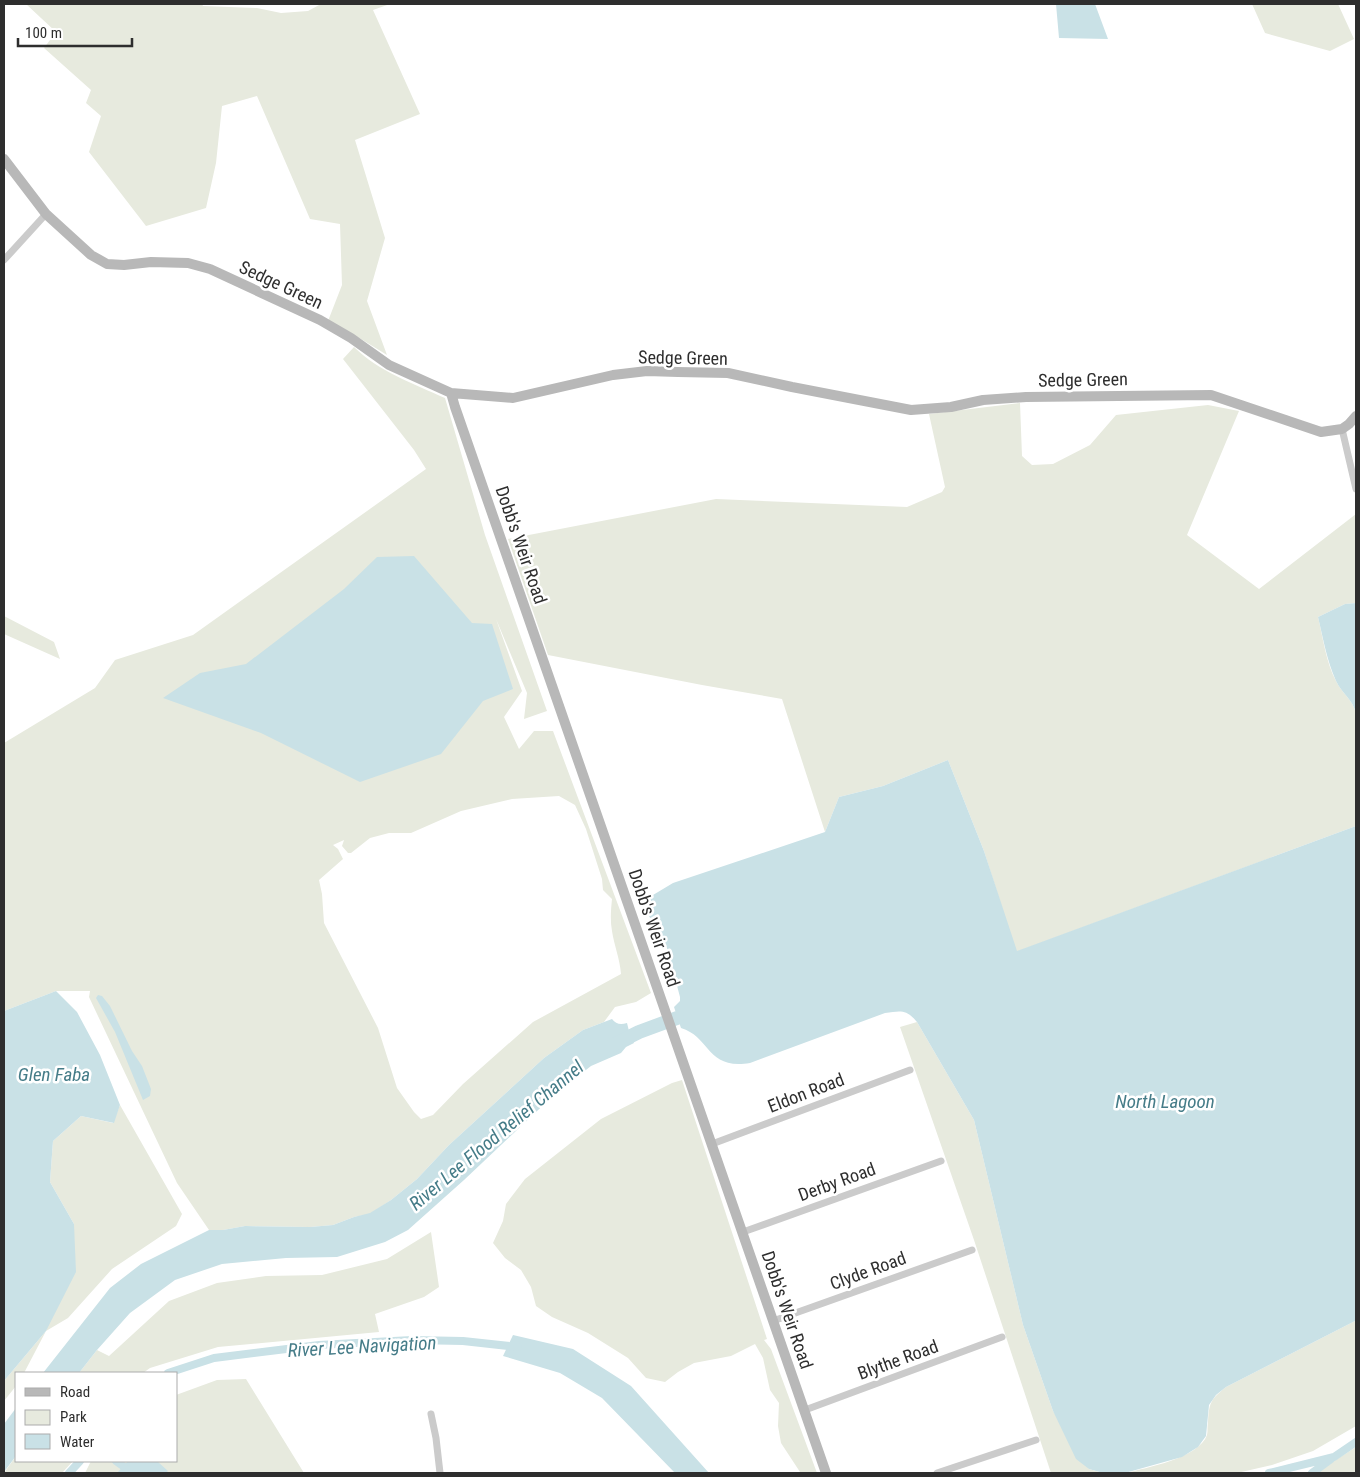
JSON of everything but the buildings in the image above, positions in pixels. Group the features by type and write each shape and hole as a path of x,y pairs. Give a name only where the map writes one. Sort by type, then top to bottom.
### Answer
{"street":[{"name":"Sedge Green","path":"4,159 46,214 92,255 107,264 188,263 210,269 320,320 351,338 389,365 451,393 513,398 613,375 647,371 728,373 911,410 951,408 983,400 1211,395 1321,432 1342,429"},
{"path":"4,260 46,214"},
{"name":"Dobb's Weir Road","path":"451,393 826,1473"},
{"path":"1356,416 1342,429 1356,489"},
{"name":"Eldon Road","path":"712,1144 910,1070"},
{"name":"Derby Road","path":"743,1232 941,1161"},
{"name":"Clyde Road","path":"774,1321 972,1250"},
{"name":"Blythe Road","path":"805,1410 1002,1337"},
{"path":"431,1414 440,1473"},
{"path":"936,1473 1036,1440"}],"green space":[{"path":"26,4 202,4 203,6 257,8 281,13 308,11 321,4 390,4 373,10 420,114 355,140 385,238 367,301 387,355 328,321 342,285 340,224 310,219 257,96 222,106 216,163 206,208 146,226 89,152 101,116 86,103 91,90 44,48 56,32"},
{"path":"1252,4 1338,4 1354,39 1330,51 1265,33"},
{"path":"354,347 385,370 445,398 485,535 547,711 524,719 527,693 496,619 522,691 504,717 519,749 534,731 553,731 651,993 636,1002 615,1007 604,1022 583,1030 544,1058 449,1145 417,1179 370,1214 354,1217 333,1225 310,1227 245,1226 223,1230 209,1230 177,1183 89,997 90,991 56,991 4,1011 4,743 95,688 115,660 193,635 426,469 414,450 343,359","holes":["559,796 575,805 586,829 602,879 603,890 612,899 611,927 621,974 533,1022 463,1084 433,1115 421,1119 397,1088 378,1028 324,923 319,880 343,859 338,849 333,845 344,840 342,846 348,853 351,853 370,838 389,833 411,833 461,811 512,799"]},
{"path":"1020,403 1022,456 1032,465 1053,464 1090,445 1116,415 1208,405 1239,411 1187,535 1259,589 1356,514 1356,603 1345,604 1318,617 1327,658 1333,674 1338,686 1352,704 1356,714 1356,826 1016,952 984,851 948,760 883,786 839,797 825,832 782,699 548,655 508,539 716,499 907,507 942,492 945,487 929,414"},
{"path":"4,616 54,642 60,659 4,634"},
{"path":"917,1022 974,1120 1023,1325 1053,1411 1089,1469 1103,1473 1051,1473 974,1240 900,1027"},
{"path":"682,1080 767,1339 764,1340 771,1349 817,1473 795,1473 800,1472 781,1443 778,1426 779,1403 770,1390 763,1358 755,1344 731,1356 694,1363 665,1382 646,1378 628,1358 588,1333 552,1317 536,1306 531,1287 521,1270 505,1258 493,1243 503,1221 506,1204 525,1179 601,1119 672,1083"},
{"path":"120,1105 182,1214 176,1226 112,1269 68,1318 46,1331 74,1224 50,1182 53,1141 81,1116 113,1123"},
{"path":"431,1232 439,1287 424,1297 375,1314 379,1332 218,1347 150,1368 144,1372 80,1372 97,1350 109,1356 169,1301 217,1283 266,1276 322,1275 387,1259"},
{"path":"1355,1321 1356,1426 1313,1451 1272,1465 1237,1473 1125,1473 1171,1461 1194,1450 1207,1435 1211,1402 1226,1387"},
{"path":"46,1331 25,1372 15,1372 15,1387 4,1401 4,1381"},
{"path":"246,1379 304,1473 85,1473 90,1462 178,1462 178,1394 217,1380"},
{"path":"1356,1447 1356,1473 1317,1473 1331,1463"},
{"path":"15,1457 15,1462 72,1462 62,1473 4,1473"}],"water":[{"path":"1056,4 1095,4 1108,39 1059,38"},
{"path":"414,556 472,623 492,624 513,689 483,701 441,754 360,782 261,733 163,698 200,673 246,664 344,589 377,557"},
{"path":"1356,603 1356,714 1352,704 1338,686 1325,649 1318,617 1345,604"},
{"name":"North Lagoon","path":"948,760 984,851 1017,951 1356,826 1356,1322 1226,1387 1216,1395 1209,1405 1206,1436 1198,1447 1182,1457 1125,1473 1103,1473 1089,1469 1076,1459 1053,1411 1023,1325 974,1120 917,1022 910,1015 903,1012 885,1013 750,1063 736,1064 725,1062 717,1057 691,1032 681,1028 674,1007 680,1001 680,997 667,948 647,909 648,901 653,895 673,883 825,832 839,797 883,786"},
{"name":"Glen Faba","path":"56,991 77,1012 100,1055 120,1105 114,1123 81,1116 53,1141 50,1182 74,1224 76,1272 46,1331 4,1381 4,1011"},
{"path":"98,995 102,996 110,1006 132,1051 142,1066 151,1089 150,1096 143,1100 115,1032 96,998"},
{"path":"612,1019 618,1024 627,1023 629,1031 627,1034 634,1043 626,1047 621,1053 591,1066 554,1095 408,1230 385,1242 337,1257 286,1258 222,1264 175,1280 130,1313 80,1372 44,1372 110,1288 141,1264 209,1230 223,1230 245,1226 310,1227 333,1225 370,1213 391,1200 417,1179 449,1145 544,1058 583,1030"},
{"path":"513,1335 573,1349 631,1386 709,1473 675,1473 602,1398 560,1373 503,1356"},
{"path":"15,1409 15,1457 4,1472 4,1424"},
{"path":"127,1462 158,1462 168,1471 166,1473 117,1473"}],"waterway":[{"name":"River Lee Flood Relief Channel","path":"613,1045 639,1032 677,1018"},
{"name":"River Lee Navigation","path":"171,1372 214,1358 319,1345 412,1340 463,1341 518,1347"},
{"name":"River Lee Navigation","path":"1269,1473 1334,1457 1356,1442"},
{"path":"1312,1473 1331,1459"},
{"name":"River Lee Navigation","path":"69,1473 79,1462"},
{"name":"River Lee Navigation","path":"117,1462 123,1466"}]}
